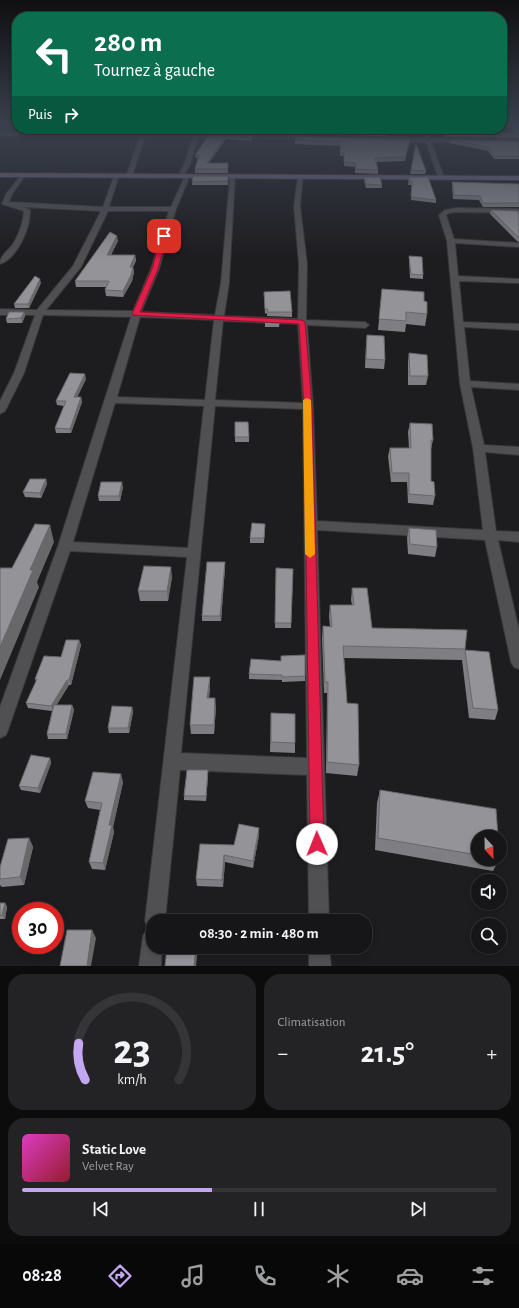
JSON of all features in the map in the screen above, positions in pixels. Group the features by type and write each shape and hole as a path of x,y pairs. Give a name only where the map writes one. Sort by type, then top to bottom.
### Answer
{"main road":[{"path":"0,175 519,178"}],"street":[{"path":"129,176 131,170"},
{"path":"0,730 65,546 111,400 136,314 155,269 186,170"},
{"path":"439,170 441,177"},
{"path":"5,204 9,194 22,176"},
{"path":"0,412 20,373 40,312 77,267 106,209 117,176"},
{"path":"156,914 219,318 225,283 233,176"},
{"path":"301,176 297,206 303,264 302,322 308,406 319,914"},
{"path":"5,204 106,209 173,209"},
{"path":"0,262 7,257 26,227 28,212 25,209 5,204"},
{"path":"519,211 466,210 444,212 442,215 451,241 465,384 479,448 490,535 519,662"},
{"path":"451,241 519,245"},
{"path":"454,278 519,281"},
{"path":"0,312 136,314 365,325"},
{"path":"458,324 519,327"},
{"path":"465,384 519,387"},
{"path":"111,400 308,406"},
{"path":"479,448 519,451"},
{"path":"310,525 519,537"},
{"path":"65,546 194,553"},
{"path":"171,761 315,768"},
{"path":"150,966 151,954"},
{"path":"319,954 320,966"}],"building":[{"path":"193,176 228,176 228,181 192,182"},
{"path":"364,177 380,177 382,185 366,184"},
{"path":"409,177 428,177 436,200 411,197 412,181 409,181"},
{"path":"452,182 519,184 519,203 483,203 480,196 454,195"},
{"path":"491,210 518,211 519,238"},
{"path":"110,232 117,236 107,255 135,255 130,267 133,267 131,275 123,291 105,290 109,281 75,281"},
{"path":"409,256 422,257 423,275 411,274"},
{"path":"35,276 40,279 28,304 14,304"},
{"path":"382,289 424,292 424,301 427,302 427,314 406,312 406,321 379,319"},
{"path":"290,291 292,312 267,312 268,309 265,309 264,292"},
{"path":"9,312 24,312 21,318 6,319"},
{"path":"266,320 280,320 280,323 265,322"},
{"path":"367,335 384,336 385,360 366,359"},
{"path":"409,353 427,355 428,376 410,376"},
{"path":"70,373 85,374 74,397 81,397 70,429 55,428 66,401 56,401"},
{"path":"235,422 248,422 249,437 235,437"},
{"path":"410,423 432,424 433,440 431,440 431,481 434,482 435,496 409,494 409,473 392,473 390,448 411,448"},
{"path":"30,479 46,479 40,493 23,492"},
{"path":"101,482 122,482 119,496 98,496"},
{"path":"252,523 265,524 264,538 250,538"},
{"path":"35,524 50,525 30,570 33,570 0,647 0,568 12,568"},
{"path":"409,528 436,530 437,547 410,544"},
{"path":"207,562 225,562 220,616 202,616"},
{"path":"144,566 171,567 167,591 138,591"},
{"path":"276,568 293,569 291,623 275,623"},
{"path":"352,588 367,588 372,628 467,630 465,649 343,646 347,703 358,704 359,765 327,762 328,682 325,682 323,626 332,627 330,605 354,605"},
{"path":"66,640 79,640 69,680 67,680 51,706 26,703 37,679 35,679 44,656 61,657"},
{"path":"465,650 489,652 498,710 473,708"},
{"path":"305,655 305,676 282,677 282,675 249,674 251,659 281,661 281,656"},
{"path":"194,677 210,677 207,698 215,698 214,725 190,725"},
{"path":"54,705 72,705 66,734 47,734"},
{"path":"112,706 132,707 128,728 108,728"},
{"path":"271,713 295,714 295,743 271,742"},
{"path":"31,755 50,758 38,788 19,786"},
{"path":"187,770 208,770 206,796 184,796"},
{"path":"93,772 121,774 109,825 112,825 103,863 89,862 102,803 85,801"},
{"path":"380,790 496,809 498,830 471,830 471,854 378,838"},
{"path":"239,824 259,828 253,861 224,855 222,880 196,879 200,844 234,845"},
{"path":"29,838 20,877 0,879 0,867 8,839"},
{"path":"0,903 5,903 2,915 0,915"},
{"path":"67,930 92,930 87,966 60,966 62,954 64,954"},
{"path":"166,954 195,954 194,966 165,966"}],"slow traffic":[{"path":"307,400 310,554"}],"route":[{"path":"164,236 155,269 136,314 302,322 308,406 317,844"}]}
